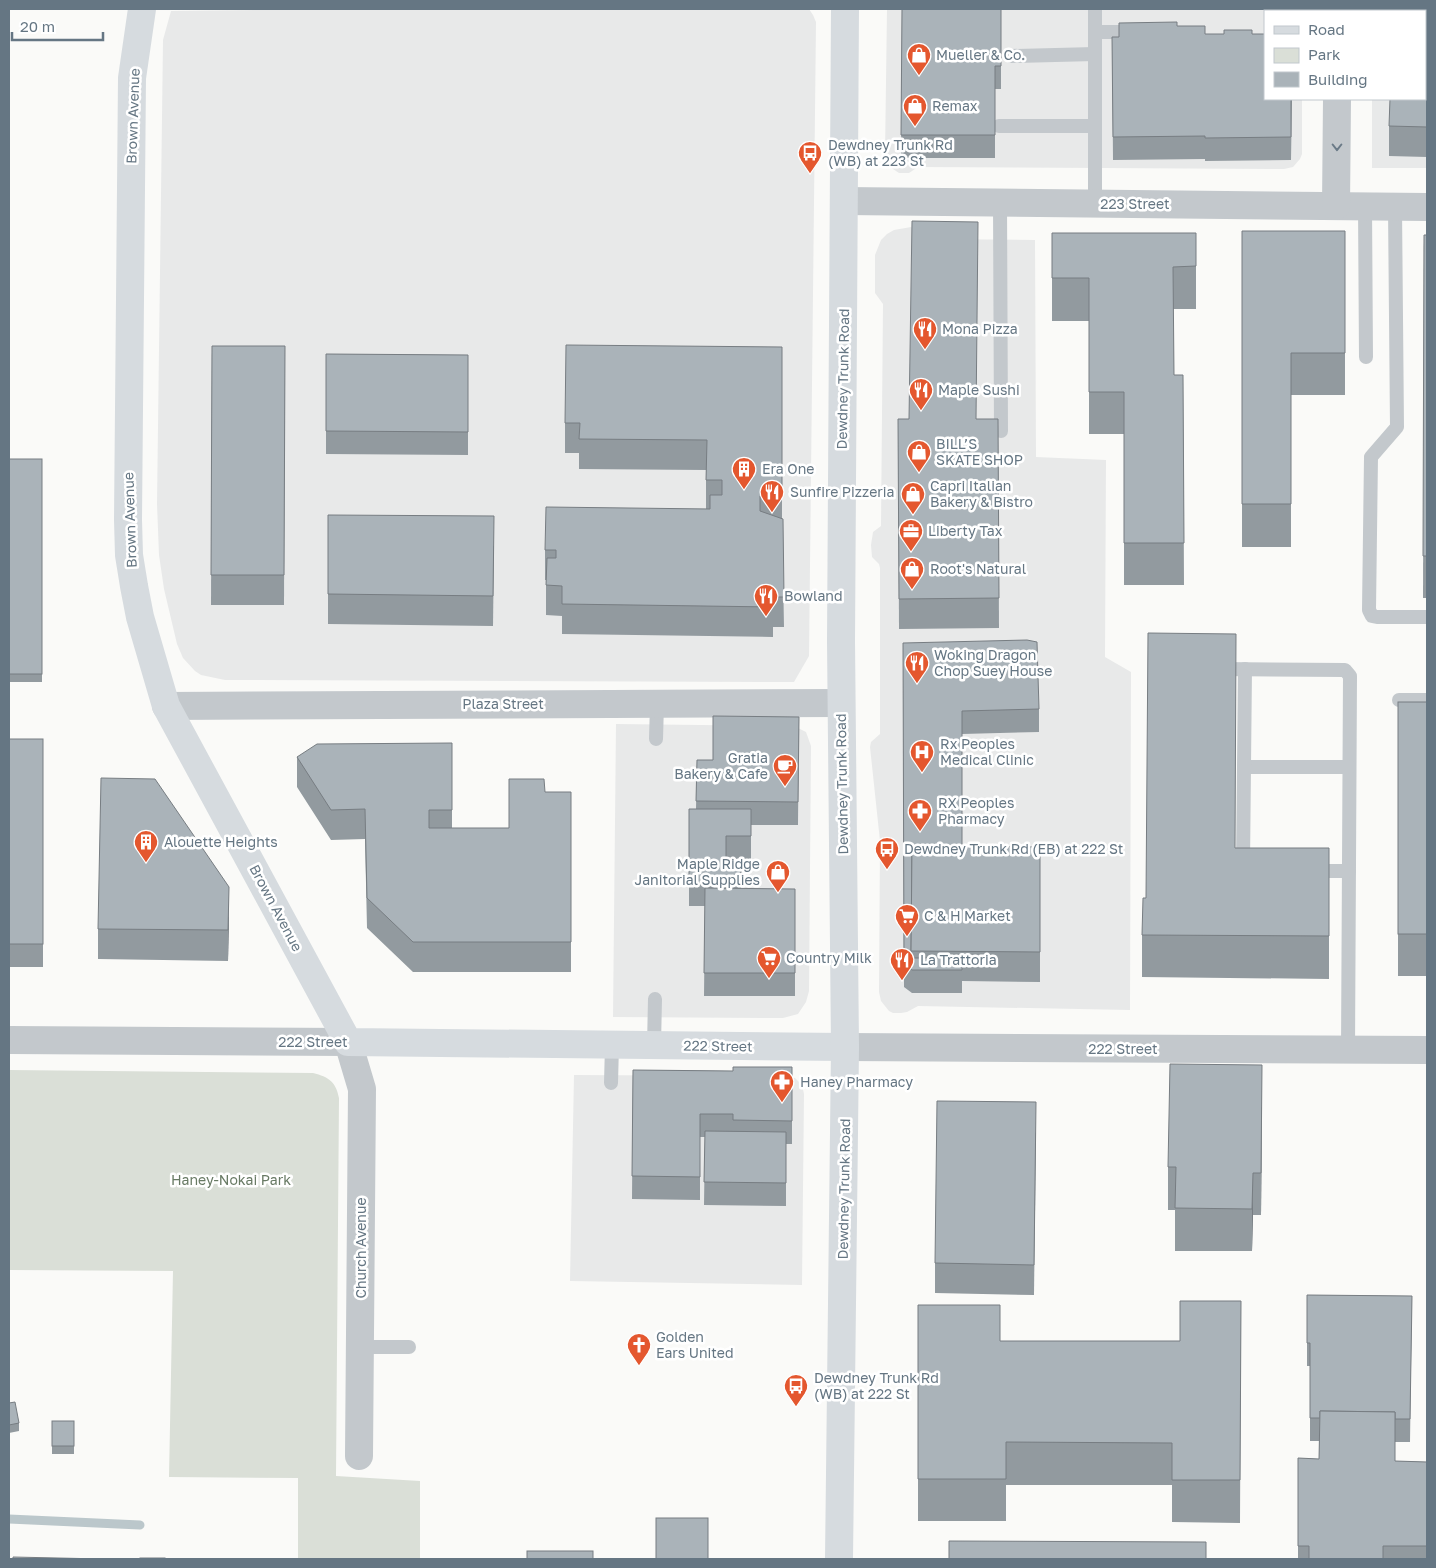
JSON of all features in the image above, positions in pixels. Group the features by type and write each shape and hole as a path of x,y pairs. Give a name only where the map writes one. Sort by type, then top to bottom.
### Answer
{"main road":[{"name":"Brown Avenue","path":"142,9 132,78 128,437 129,555 140,617 166,706 348,1042"},
{"name":"Dewdney Trunk Road","path":"839,1559 845,1047 841,703 845,9"},
{"name":"222 Street","path":"348,1042 845,1047"}],"street":[{"path":"1336,206 1337,100"},
{"name":"223 Street","path":"844,202 1427,207"},
{"name":"Plaza Street","path":"166,706 841,703"},
{"name":"222 Street","path":"9,1040 348,1042"},
{"name":"Church Avenue","path":"348,1042 362,1089 359,1456"},
{"name":"222 Street","path":"845,1047 1427,1050"}],"lane":[{"path":"1095,9 1095,204"},
{"path":"1095,32 1151,32"},
{"path":"1011,56 1095,54"},
{"path":"999,126 1095,126"},
{"path":"1000,203 1001,431"},
{"path":"1365,206 1366,357"},
{"path":"1395,206 1397,427 1371,457 1369,610 1372,616 1377,617 1427,617"},
{"path":"1207,668 1345,670 1350,676 1348,1050"},
{"path":"1245,669 1244,866 1248,870 1257,870"},
{"path":"1399,700 1427,700"},
{"path":"656,739 657,704"},
{"path":"1244,767 1349,767"},
{"path":"1303,871 1349,871"},
{"path":"654,1045 655,999"},
{"path":"611,1083 612,1045"},
{"path":"360,1347 409,1347"}],"shaded area":[{"path":"809,9 816,22 809,656 794,682 225,680 201,675 183,658 177,644 164,589 159,555 157,504 163,40 171,11"},
{"path":"887,9 1303,9 1264,10 1264,100 1302,100 1302,154 1293,167 1284,169 918,167 909,173 899,173 890,167 885,154"},
{"path":"1427,9 1427,168 1372,168 1372,100 1426,100 1426,10 1372,10"},
{"path":"911,227 928,239 1035,240 1036,457 1106,460 1105,657 1131,672 1130,1010 918,1006 907,1012 893,1013 881,1001 879,992 880,841 870,747 871,742 880,734 880,568 879,564 872,557 871,545 873,532 881,526 883,304 875,293 875,255 881,240 887,234 894,230"},
{"path":"616,724 788,726 796,727 806,732 811,746 809,991 806,1002 798,1014 783,1018 613,1017"},
{"path":"574,1075 786,1076 795,1078 802,1085 804,1094 802,1285 570,1281"}],"green space":[{"name":"Haney-Nokai Park","path":"9,1070 313,1073 327,1078 334,1084 339,1098 336,1476 420,1481 420,1559 298,1559 298,1478 169,1477 173,1271 9,1270"}],"building":[{"path":"902,9 1001,9 1001,66 995,66 995,135 901,135"},
{"path":"1427,9 1427,27 1426,10 1382,10"},
{"path":"1177,22 1177,26 1205,26 1205,34 1224,34 1224,30 1252,30 1252,34 1264,34 1264,100 1291,100 1291,137 1113,137 1112,37 1119,37 1119,23"},
{"path":"1427,42 1427,127 1389,126 1390,100 1426,100"},
{"path":"912,221 978,222 976,419 998,419 999,598 899,599 898,419 909,419"},
{"path":"1242,231 1345,231 1345,353 1291,353 1291,504 1242,504"},
{"path":"1052,233 1196,233 1196,266 1173,267 1174,375 1183,375 1184,543 1124,543 1124,392 1089,392 1089,278 1052,278"},
{"path":"1424,235 1427,235 1427,556 1423,556"},
{"name":"Era One","path":"566,345 782,347 782,497 760,496 760,511 783,519 784,597 773,597 773,607 562,604 562,586 546,585 547,558 556,558 556,550 545,550 546,507 710,509 710,495 722,495 722,480 706,480 707,440 579,439 580,423 565,423"},
{"path":"212,346 285,346 284,575 211,575"},
{"path":"326,354 468,355 468,432 326,431"},
{"path":"9,459 42,459 42,674 9,674"},
{"path":"328,515 494,516 493,596 328,594"},
{"path":"1148,633 1236,634 1235,848 1329,848 1329,936 1142,935 1143,898 1146,898"},
{"path":"1027,640 1037,642 1039,709 962,711 962,846 912,846 911,958 962,958 962,970 912,970 904,964 903,643"},
{"path":"1398,702 1427,702 1427,934 1398,934"},
{"path":"713,716 799,717 798,802 696,801 697,760 713,760"},
{"path":"9,739 43,739 43,944 9,944"},
{"path":"452,743 452,810 429,810 429,828 509,828 509,779 544,779 545,792 571,792 571,942 413,942 367,898 365,809 331,810 297,757 317,744"},
{"name":"Alouette Heights","path":"101,778 155,779 229,887 228,930 98,929"},
{"path":"689,809 751,809 751,836 726,836 726,861 741,861 741,883 689,883"},
{"path":"912,846 1040,847 1040,952 911,951"},
{"path":"705,888 795,889 795,973 704,973"},
{"path":"1170,1064 1262,1065 1261,1173 1253,1173 1252,1209 1175,1208 1176,1167 1168,1167"},
{"path":"733,1067 792,1067 792,1121 733,1120 733,1114 700,1114 700,1177 632,1176 633,1070 733,1071"},
{"path":"937,1101 1036,1102 1034,1265 935,1263"},
{"path":"705,1131 786,1132 786,1183 704,1182"},
{"path":"1307,1295 1412,1296 1410,1419 1395,1419 1395,1412 1320,1411 1320,1418 1310,1418 1310,1343 1307,1343"},
{"path":"1180,1301 1241,1301 1240,1480 1172,1480 1172,1443 1006,1442 1006,1479 918,1479 918,1305 1000,1305 1000,1341 1180,1341"},
{"path":"15,1402 19,1423 9,1425 9,1403"},
{"path":"1320,1411 1395,1412 1395,1461 1427,1462 1427,1546 1383,1546 1383,1559 1309,1559 1309,1546 1298,1546 1298,1458 1319,1459"},
{"path":"52,1421 74,1421 74,1446 52,1446"},
{"path":"656,1518 708,1518 708,1559 656,1559"},
{"path":"949,1541 1206,1542 1206,1559 949,1559"},
{"path":"527,1551 593,1551 593,1559 527,1559"},
{"path":"13,1557 103,1559 13,1559"},
{"path":"165,1558 165,1559 140,1559"}],"waterway":[{"path":"9,1519 140,1525"}],"place":[{"name":"Mueller & Co.","path":"919,76"},
{"name":"Remax","path":"915,127"},
{"name":"Dewdney Trunk Rd (WB) at 223 St","path":"810,174"},
{"name":"Mona Pizza","path":"925,350"},
{"name":"Maple Sushi","path":"921,411"},
{"name":"BILL’S SKATE SHOP","path":"919,473"},
{"name":"Era One","path":"744,490"},
{"name":"Sunfire Pizzeria","path":"772,513"},
{"name":"Capri Italian Bakery & Bistro","path":"913,515"},
{"name":"Liberty Tax","path":"911,552"},
{"name":"Root's Natural","path":"912,590"},
{"name":"Bowland","path":"766,617"},
{"name":"Woking Dragon Chop Suey House","path":"917,684"},
{"name":"Rx Peoples Medical Clinic","path":"922,773"},
{"name":"Gratia Bakery & Cafe","path":"785,787"},
{"name":"RX Peoples Pharmacy","path":"920,832"},
{"name":"Alouette Heights","path":"146,863"},
{"name":"Dewdney Trunk Rd (EB) at 222 St","path":"887,870"},
{"name":"Maple Ridge Janitorial Supplies","path":"778,893"},
{"name":"C & H Market","path":"907,937"},
{"name":"Country Milk","path":"769,979"},
{"name":"La Trattoria","path":"902,981"},
{"name":"Haney Pharmacy","path":"782,1103"},
{"name":"Golden Ears United","path":"639,1366"},
{"name":"Dewdney Trunk Rd (WB) at 222 St","path":"796,1407"}]}
